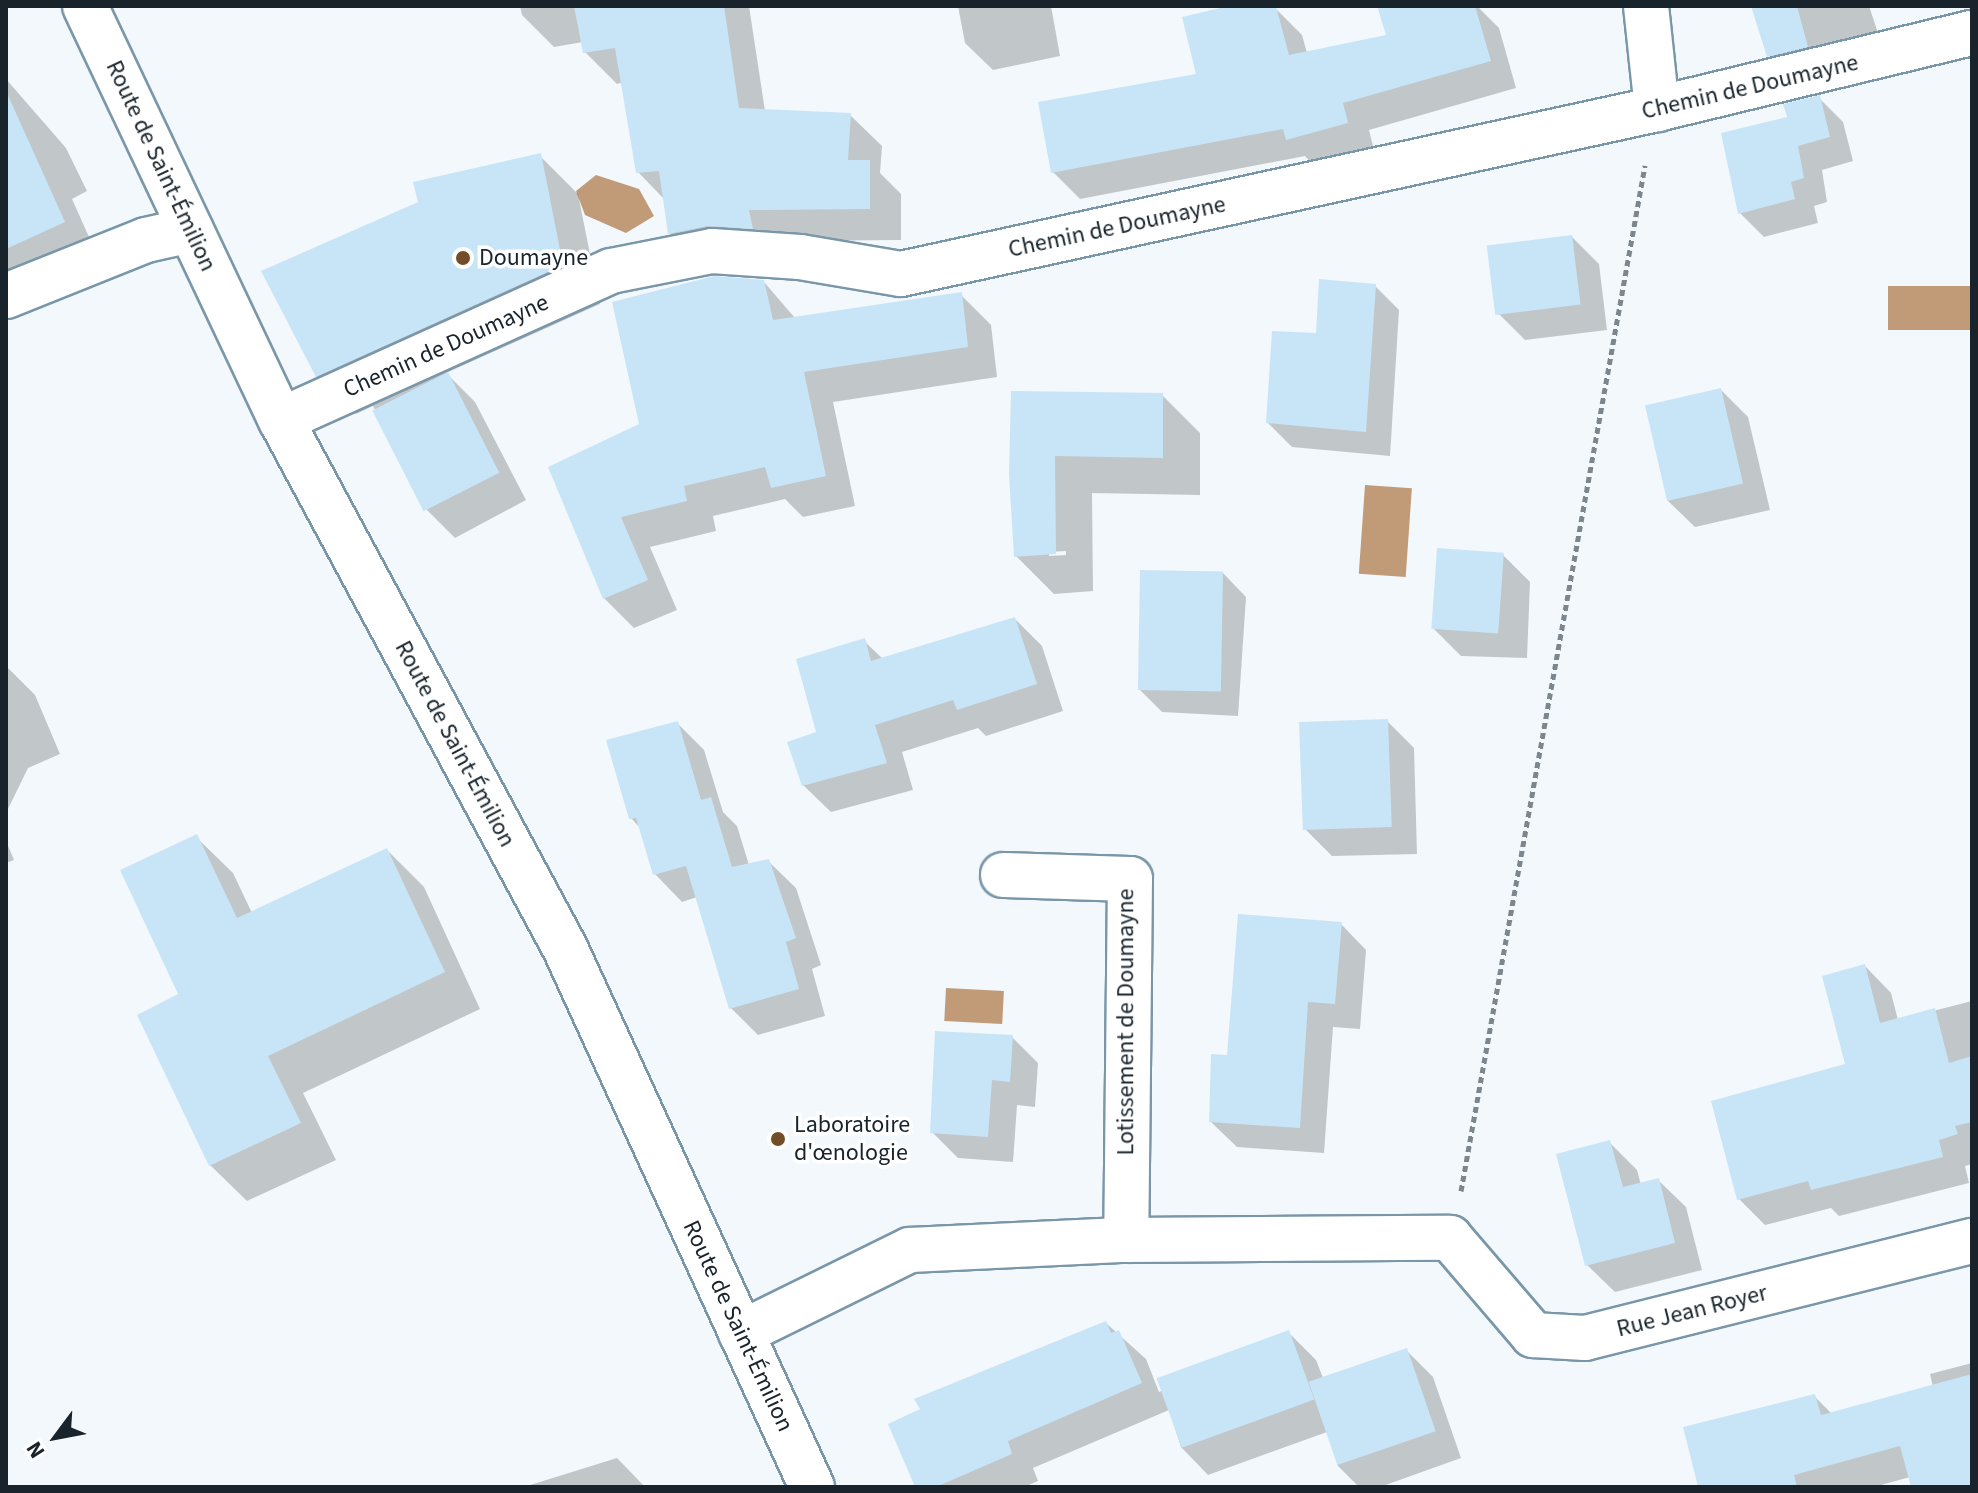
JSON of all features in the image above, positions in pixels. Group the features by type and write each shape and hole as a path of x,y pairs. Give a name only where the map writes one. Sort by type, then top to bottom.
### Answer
{"street":[{"name":"Route de Saint-Émilion","path":"85,6 281,420 565,948 812,1487"},
{"path":"1646,6 1657,109"},
{"name":"Chemin de Doumayne","path":"281,420 611,271 712,251 800,257 901,274 1657,109 1972,33"},
{"path":"6,296 146,240 191,230"},
{"name":"Lotissement de Doumayne","path":"1003,875 1130,879 1126,1240"},
{"path":"741,1333 910,1250 1126,1240 1450,1238"},
{"name":"Rue Jean Royer","path":"1450,1238 1533,1335 1585,1338 1972,1241"}],"path":[{"path":"1450,1238 1657,109"}],"shaded area":[{"path":"596,175 639,189 654,216 626,233 585,215 576,191"},
{"path":"1888,286 1972,286 1972,330 1888,330"},
{"path":"1365,485 1412,488 1406,577 1359,574"},
{"path":"946,988 1004,991 1002,1024 944,1021"}],"building":[{"path":"574,6 724,6 739,108 851,113 848,160 870,160 870,209 749,210 753,229 708,226 668,234 659,171 636,173 615,48 583,53"},
{"path":"1229,6 1276,6 1289,55 1386,35 1377,6 1475,6 1491,61 1343,103 1348,123 1286,140 1283,129 1051,173 1038,102 1196,74 1182,17"},
{"path":"1751,6 1797,6 1808,47 1767,57"},
{"path":"6,91 65,222 6,249"},
{"path":"1820,95 1830,137 1798,146 1804,178 1791,182 1795,199 1738,214 1721,133 1787,117 1783,104"},
{"name":"Doumayne","path":"541,153 563,265 316,377 261,271 418,202 413,182"},
{"path":"1572,235 1581,304 1495,315 1487,245"},
{"path":"714,276 764,280 773,320 962,292 968,347 804,372 826,476 771,488 765,467 684,486 687,501 621,517 648,580 603,599 548,467 639,424 612,302"},
{"path":"1319,279 1376,284 1366,432 1266,423 1272,331 1316,333"},
{"path":"448,372 499,473 424,511 372,411"},
{"path":"1721,388 1743,483 1667,501 1645,406"},
{"path":"1011,391 1163,393 1163,458 1055,456 1056,554 1014,557 1009,474"},
{"path":"1437,548 1504,553 1498,633 1431,629"},
{"path":"1140,570 1223,571 1221,691 1138,690"},
{"path":"1015,617 1037,684 957,710 953,700 875,725 887,763 802,786 787,742 816,732 796,659 865,638 871,661"},
{"path":"1388,719 1392,827 1303,830 1299,722"},
{"path":"678,721 701,800 711,797 732,867 769,859 796,938 786,942 799,989 729,1009 686,866 653,875 636,818 629,819 606,740"},
{"path":"197,834 237,918 387,848 445,972 268,1056 301,1123 209,1166 137,1015 178,994 120,870"},
{"path":"1238,914 1342,922 1335,1004 1308,1002 1300,1128 1209,1122 1211,1054 1227,1055"},
{"path":"1865,964 1880,1023 1935,1008 1949,1063 1972,1056 1972,1122 1955,1126 1958,1134 1939,1140 1943,1157 1811,1190 1808,1181 1737,1200 1711,1101 1845,1064 1822,976"},
{"path":"935,1031 1013,1035 1010,1082 992,1080 988,1137 930,1133"},
{"path":"1610,1140 1623,1187 1659,1178 1675,1243 1585,1266 1556,1154"},
{"path":"1106,1321 1111,1333 1119,1330 1142,1383 1008,1441 1012,1454 936,1487 915,1487 888,1424 920,1409 914,1399"},
{"path":"1289,1330 1314,1400 1182,1448 1157,1378"},
{"path":"1407,1348 1436,1431 1337,1465 1309,1382"},
{"path":"1972,1374 1972,1487 1911,1487 1900,1446 1794,1475 1797,1487 1698,1487 1683,1427 1815,1394 1821,1415"}],"place":[{"name":"Doumayne","path":"463,258"},
{"name":"Laboratoire d'œnologie","path":"778,1139"}]}
